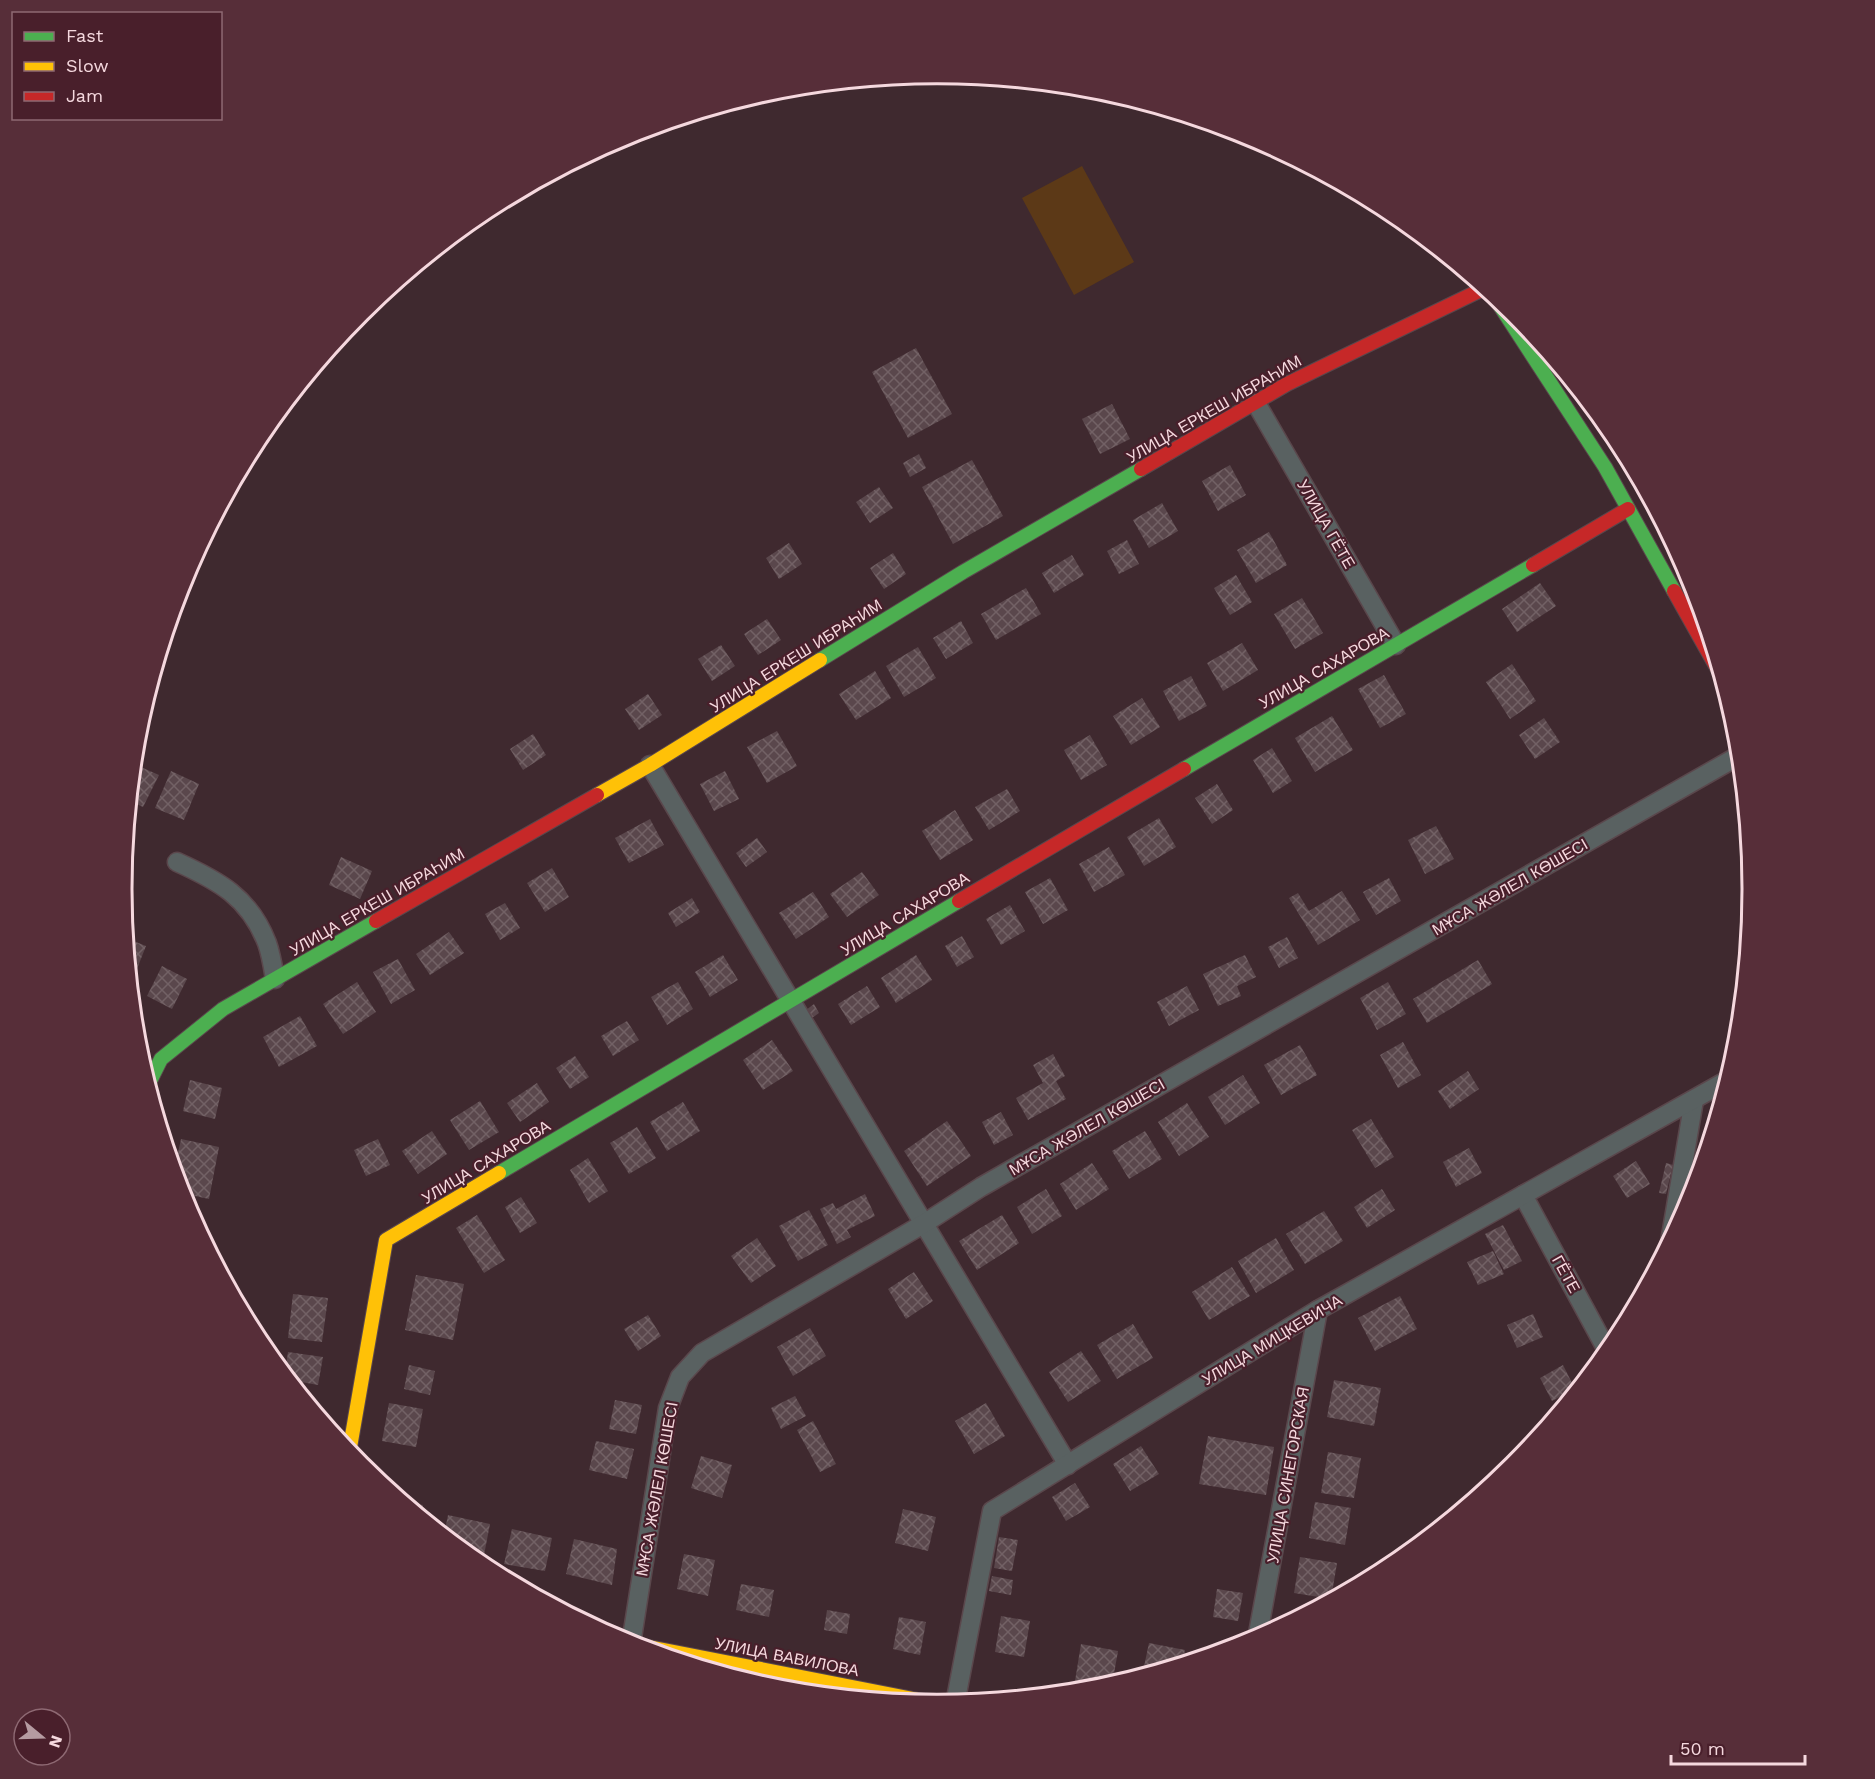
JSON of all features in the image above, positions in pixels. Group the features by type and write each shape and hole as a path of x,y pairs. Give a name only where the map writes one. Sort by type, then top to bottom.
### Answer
{"street":[{"name":"УЛИЦА ЕРКЕШ ИБРАҺИМ","path":"153,1074 161,1059 223,1009 650,765 963,572 1287,384 1477,292"},
{"path":"1514,328 1605,467 1705,646"},
{"name":"УЛИЦА ГЁТЕ","path":"1256,403 1396,645"},
{"name":"УЛИЦА САХАРОВА","path":"352,1442 386,1240 1628,509"},
{"name":"МҰСА ЖӘЛЕЛ КӨШЕСІ","path":"630,1634 668,1408 680,1377 702,1353 925,1223 981,1187 1732,759"},
{"path":"650,765 789,1002 925,1223 1068,1465"},
{"path":"177,862 231,891 253,916 267,944 275,979"},
{"name":"УЛИЦА МИЦКЕВИЧА","path":"957,1694 992,1511 1318,1310 1719,1085"},
{"path":"1675,1214 1694,1100"},
{"name":"ГЁТЕ","path":"1523,1195 1603,1343"},
{"name":"УЛИЦА СИНЕГОРСКАЯ","path":"1259,1628 1318,1310"},
{"name":"УЛИЦА ВАВИЛОВА","path":"694,1657 879,1692"}],"shaded area":[{"path":"1082,166 1134,262 1074,295 1022,198"}],"building":[{"path":"916,348 952,414 908,438 872,372"},
{"path":"1112,404 1130,439 1100,454 1082,419"},
{"path":"919,454 926,468 910,477 903,463"},
{"path":"972,460 1003,516 953,544 922,487"},
{"path":"1230,465 1246,495 1218,511 1202,481"},
{"path":"879,487 893,508 870,523 856,502"},
{"path":"1162,503 1178,531 1149,548 1133,520"},
{"path":"1269,532 1287,565 1256,583 1237,550"},
{"path":"1127,540 1139,564 1119,574 1107,551"},
{"path":"789,543 802,564 779,579 766,558"},
{"path":"893,553 906,574 884,589 870,568"},
{"path":"1072,555 1084,575 1054,593 1042,573"},
{"path":"1236,575 1252,602 1230,615 1214,588"},
{"path":"1540,583 1556,606 1517,632 1502,609"},
{"path":"1026,588 1041,614 996,640 981,614"},
{"path":"1302,598 1323,633 1295,649 1274,614"},
{"path":"767,619 781,640 758,655 744,634"},
{"path":"961,621 973,643 946,659 933,638"},
{"path":"1242,643 1258,670 1223,691 1207,663"},
{"path":"721,645 735,666 712,681 698,659"},
{"path":"918,647 936,678 904,697 886,666"},
{"path":"1512,664 1536,701 1510,719 1486,682"},
{"path":"875,671 891,698 856,720 839,694"},
{"path":"1384,675 1406,714 1380,728 1358,689"},
{"path":"1191,676 1207,706 1179,721 1163,691"},
{"path":"648,694 662,715 639,730 625,709"},
{"path":"1142,698 1160,727 1131,745 1113,716"},
{"path":"1332,716 1353,750 1315,772 1295,738"},
{"path":"1544,718 1560,742 1535,759 1519,735"},
{"path":"777,731 797,766 767,783 747,747"},
{"path":"533,734 546,755 523,770 510,749"},
{"path":"1090,735 1107,765 1081,780 1064,750"},
{"path":"1272,748 1292,781 1273,793 1253,760"},
{"path":"142,767 159,775 143,807 137,804"},
{"path":"171,771 199,784 184,820 155,808"},
{"path":"725,771 739,799 714,811 700,784"},
{"path":"1217,784 1233,810 1212,824 1195,798"},
{"path":"1007,789 1020,811 989,830 975,807"},
{"path":"955,810 973,840 940,860 922,831"},
{"path":"1159,818 1176,847 1144,866 1127,837"},
{"path":"650,819 664,845 629,863 615,838"},
{"path":"1436,826 1454,859 1425,874 1408,840"},
{"path":"757,838 767,852 746,867 736,853"},
{"path":"1109,847 1125,875 1094,892 1079,864"},
{"path":"341,857 372,871 360,899 329,885"},
{"path":"552,868 569,897 545,912 527,883"},
{"path":"862,872 879,895 847,917 830,894"},
{"path":"1050,878 1068,910 1043,924 1025,892"},
{"path":"1389,878 1401,901 1376,915 1363,892"},
{"path":"1342,891 1360,920 1318,945 1289,898 1298,893 1309,911"},
{"path":"813,892 829,917 796,939 779,913"},
{"path":"692,898 700,912 676,927 668,913"},
{"path":"505,903 520,928 500,940 485,914"},
{"path":"1010,905 1025,931 1001,945 986,919"},
{"path":"449,932 464,953 430,975 416,954"},
{"path":"962,936 974,957 957,967 945,946"},
{"path":"1287,937 1298,958 1279,968 1268,947"},
{"path":"134,941 146,946 137,970"},
{"path":"723,955 738,980 710,997 695,972"},
{"path":"916,955 932,980 896,1003 881,978"},
{"path":"1245,955 1256,977 1237,986 1241,996 1218,1006 1203,974"},
{"path":"398,959 415,990 391,1004 373,972"},
{"path":"1478,960 1492,984 1427,1023 1413,999"},
{"path":"162,966 187,979 172,1009 147,996"},
{"path":"357,982 376,1012 343,1034 323,1004"},
{"path":"678,982 693,1009 667,1025 651,997"},
{"path":"1388,982 1406,1014 1377,1030 1360,998"},
{"path":"867,986 880,1007 851,1025 838,1004"},
{"path":"1187,986 1199,1010 1169,1026 1157,1002"},
{"path":"814,1004 819,1013 812,1018 806,1010"},
{"path":"300,1016 317,1046 279,1067 263,1037"},
{"path":"627,1021 639,1040 613,1056 601,1036"},
{"path":"772,1040 793,1071 763,1090 743,1060"},
{"path":"1403,1042 1421,1075 1398,1088 1380,1055"},
{"path":"1300,1045 1317,1075 1281,1095 1264,1065"},
{"path":"1053,1054 1065,1076 1056,1081 1066,1099 1028,1120 1016,1098 1043,1083 1033,1065"},
{"path":"575,1056 589,1077 570,1089 556,1068"},
{"path":"1468,1071 1479,1089 1450,1109 1438,1091"},
{"path":"1243,1075 1260,1103 1225,1125 1208,1097"},
{"path":"190,1080 222,1088 215,1119 183,1111"},
{"path":"537,1083 549,1102 520,1122 507,1103"},
{"path":"480,1101 499,1132 469,1150 450,1120"},
{"path":"683,1102 700,1131 667,1151 650,1122"},
{"path":"1187,1103 1209,1137 1179,1156 1158,1122"},
{"path":"1001,1112 1013,1135 994,1145 982,1122"},
{"path":"1371,1119 1394,1157 1375,1168 1352,1130"},
{"path":"947,1121 971,1156 927,1186 904,1151"},
{"path":"637,1127 656,1158 629,1174 610,1143"},
{"path":"432,1131 447,1154 418,1174 402,1151"},
{"path":"1145,1131 1162,1159 1129,1179 1112,1151"},
{"path":"181,1139 219,1147 209,1199 192,1195 178,1155"},
{"path":"378,1139 390,1165 366,1176 354,1150"},
{"path":"1469,1148 1482,1173 1456,1187 1443,1162"},
{"path":"588,1158 608,1191 589,1203 570,1170"},
{"path":"1636,1161 1650,1184 1627,1198 1613,1176"},
{"path":"1092,1163 1109,1189 1076,1210 1060,1184"},
{"path":"1666,1163 1673,1165 1666,1194 1659,1193"},
{"path":"1046,1189 1062,1216 1032,1234 1017,1207"},
{"path":"1382,1189 1395,1210 1367,1228 1354,1207"},
{"path":"865,1194 875,1216 847,1230 851,1237 837,1244 820,1209 833,1203 836,1209"},
{"path":"521,1197 537,1223 520,1233 505,1207"},
{"path":"809,1210 828,1245 798,1261 779,1226"},
{"path":"1324,1211 1343,1241 1305,1264 1286,1234"},
{"path":"477,1215 505,1260 484,1273 456,1228"},
{"path":"1002,1215 1019,1243 977,1270 959,1241"},
{"path":"1503,1225 1522,1261 1504,1270 1485,1234"},
{"path":"757,1238 776,1266 751,1283 731,1256"},
{"path":"1276,1238 1294,1270 1256,1293 1238,1261"},
{"path":"1493,1251 1504,1274 1478,1285 1467,1262"},
{"path":"1232,1267 1250,1296 1209,1320 1192,1292"},
{"path":"914,1272 933,1301 906,1319 888,1289"},
{"path":"416,1275 464,1284 453,1340 405,1330"},
{"path":"293,1294 328,1298 322,1342 288,1338"},
{"path":"1400,1296 1417,1329 1375,1351 1358,1318"},
{"path":"1533,1314 1543,1337 1517,1348 1507,1325"},
{"path":"648,1315 661,1336 638,1351 624,1329"},
{"path":"1133,1324 1153,1358 1117,1379 1097,1345"},
{"path":"810,1328 826,1356 793,1376 777,1347"},
{"path":"1081,1351 1101,1381 1068,1402 1049,1372"},
{"path":"288,1352 323,1357 318,1385 299,1382 286,1363"},
{"path":"409,1365 435,1371 430,1395 404,1389"},
{"path":"1563,1365 1573,1385 1565,1394 1552,1401 1540,1378"},
{"path":"1334,1380 1381,1388 1374,1426 1327,1417"},
{"path":"795,1396 806,1416 781,1429 771,1408"},
{"path":"615,1400 642,1405 636,1434 609,1429"},
{"path":"389,1403 423,1409 416,1447 382,1441"},
{"path":"986,1403 1005,1436 974,1454 955,1421"},
{"path":"813,1421 836,1464 820,1472 797,1430"},
{"path":"1208,1436 1274,1447 1266,1495 1199,1484"},
{"path":"596,1441 634,1449 627,1479 589,1470"},
{"path":"1141,1446 1159,1474 1130,1491 1113,1464"},
{"path":"1328,1452 1361,1458 1354,1498 1321,1493"},
{"path":"701,1456 732,1465 722,1498 691,1488"},
{"path":"1075,1483 1090,1507 1066,1521 1052,1497"},
{"path":"1315,1502 1351,1508 1345,1545 1309,1538"},
{"path":"903,1509 936,1517 928,1551 895,1543"},
{"path":"448,1515 490,1524 484,1555 447,1529"},
{"path":"512,1529 552,1538 545,1571 504,1564"},
{"path":"999,1537 1018,1540 1012,1571 994,1568"},
{"path":"574,1539 617,1549 612,1585 566,1574"},
{"path":"684,1554 715,1560 708,1596 677,1589"},
{"path":"1300,1557 1337,1563 1332,1591 1321,1597 1294,1593"},
{"path":"992,1576 1013,1580 1011,1595 989,1591"},
{"path":"741,1584 774,1590 769,1617 736,1610"},
{"path":"1217,1589 1243,1593 1238,1621 1213,1617"},
{"path":"827,1610 850,1614 847,1634 824,1630"},
{"path":"1001,1616 1030,1621 1024,1657 995,1652"},
{"path":"899,1617 926,1622 920,1655 893,1649"},
{"path":"1149,1643 1185,1650 1184,1656 1144,1669"},
{"path":"1081,1644 1118,1651 1114,1676 1081,1682 1075,1681"}],"traffic: fast":[{"path":"1514,328 1605,467 1674,591"},
{"path":"820,660 963,572 1141,469"},
{"path":"1184,769 1533,565"},
{"path":"499,1173 959,901"},
{"path":"153,1074 161,1059 223,1009 376,921"}],"traffic: slow":[{"path":"597,795 820,660"},
{"path":"351,1441 386,1240 499,1173"},
{"path":"687,1655 881,1693"}],"traffic: jam":[{"path":"1141,469 1287,384 1477,292"},
{"path":"1533,565 1628,509"},
{"path":"1674,591 1705,646"},
{"path":"959,901 1184,769"},
{"path":"376,921 597,795"}]}
